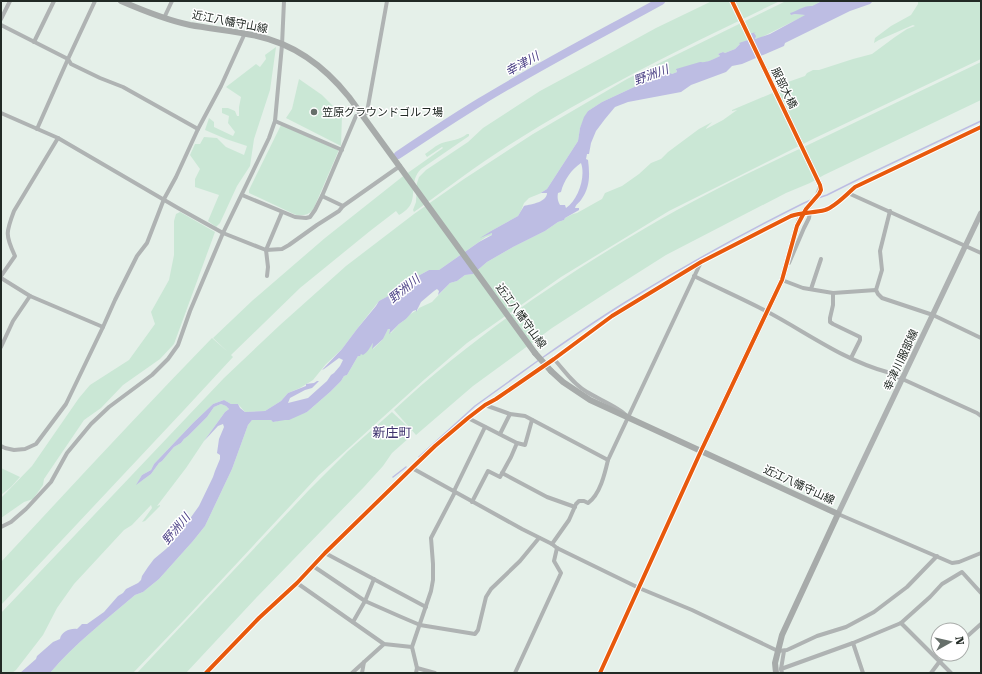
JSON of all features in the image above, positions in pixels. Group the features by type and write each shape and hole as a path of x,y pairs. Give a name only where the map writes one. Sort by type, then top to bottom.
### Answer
{"main road":[{"name":"近江八幡守山線","path":"121,1 164,18 191,25 262,37 282,44 310,59 331,76 343,90 360,116 386,147 534,352 563,382 590,400 838,514 782,635 781,651 775,663 777,672"}],"street":[{"path":"1,19 10,1"},
{"path":"34,42 54,1"},
{"path":"37,129 95,1"},
{"path":"164,18 172,1"},
{"path":"1,527 11,522 26,509 51,482 66,453 91,424 109,407 152,375 168,359 178,345 190,311 223,233 269,138 275,120 282,44 284,1"},
{"path":"242,195 301,219 310,217 322,196 342,150 360,116 367,112 387,1"},
{"name":"服部大橋","path":"732,1 819,183 821,190 808,210"},
{"path":"1,25 68,60 71,64 100,78 122,86 198,129"},
{"path":"1,446 14,450 26,448 36,444 66,404 137,256 147,243 164,199 221,86 245,34"},
{"path":"1,113 58,138 223,233 266,250 282,249 290,246 400,166"},
{"path":"275,120 342,150"},
{"path":"206,673 259,618 298,583 325,553 412,468 435,446 485,405 554,359 612,316 701,262 791,216 808,210 826,210 855,187 981,127"},
{"path":"58,138 9,220 7,235 8,242 15,256 1,277 30,296 103,327"},
{"path":"848,193 981,253"},
{"path":"322,196 343,206"},
{"path":"600,673 701,451 782,280 797,226 801,216 808,210"},
{"path":"786,264 789,263 809,218 808,210"},
{"path":"890,211 880,251 882,270 876,290 878,294 882,298 933,314 981,338"},
{"path":"267,276 268,267 266,250 282,212"},
{"name":"幸津川服部線","path":"838,514 981,213"},
{"path":"811,289 821,259"},
{"path":"552,544 569,520 579,501 588,503 591,502 602,481 608,460 701,262"},
{"path":"694,276 766,311 825,346 871,368 887,372 981,416"},
{"path":"782,280 803,288 833,293 876,290"},
{"path":"833,293 833,305 830,322 860,337 851,358"},
{"path":"1,347 13,321 30,296"},
{"path":"554,359 585,391 623,411 628,418"},
{"path":"485,405 510,414 525,416 608,460"},
{"path":"500,434 510,414"},
{"path":"468,418 517,443 525,445 532,420"},
{"path":"416,673 417,668 412,647 431,591 432,538 485,427"},
{"path":"472,502 488,471 500,477 517,443"},
{"path":"412,468 557,548 639,588 692,610 781,651 787,650 816,636 846,627 874,612 908,587 937,556"},
{"path":"502,474 547,497 575,507"},
{"path":"838,514 952,563 959,562 981,553"},
{"path":"313,566 364,601 420,625 475,634 478,630 486,597 491,589 520,561 539,538"},
{"path":"515,673 561,573 554,561 557,548"},
{"path":"325,553 426,607"},
{"path":"777,672 901,623 942,584 962,572 981,593"},
{"path":"353,622 374,579"},
{"path":"298,583 384,644 412,647"},
{"path":"901,623 930,651"},
{"path":"970,634 981,624"},
{"path":"853,643 863,673"},
{"path":"352,673 384,644"},
{"path":"362,673 364,662"},
{"path":"931,673 939,662"},
{"path":"941,662 951,673"},
{"path":"417,668 434,673"}],"green space":[{"path":"712,1 780,1 676,51 575,105 497,153 414,212 413,210 416,202 417,183 419,177 426,170 468,142 483,128 540,91 656,28"},
{"path":"786,1 822,1 791,13 791,15 806,15 760,38 748,40 740,44 735,49 718,54 720,56 710,61 676,70 677,72 672,74 660,75 602,102 588,111 580,128 578,141 547,189 529,198 524,203 518,216 484,236 492,233 492,235 486,237 439,270 429,270 418,276 403,293 392,294 379,301 342,349 326,364 313,380 288,393 281,401 265,411 245,412 238,404 231,404 224,400 213,404 154,464 151,470 142,475 137,484 151,474 174,447 181,443 207,417 214,407 221,404 226,406 229,409 225,412 186,468 157,506 160,506 145,521 142,522 152,508 151,505 132,525 124,530 74,584 57,608 43,635 16,670 12,673 1,673 1,613 224,378 346,266 414,214 533,134 627,79"},
{"path":"918,1 981,1 981,59 815,138 669,211 561,277 467,343 319,475 133,673 50,673 91,632 135,595 143,592 159,579 205,526 232,469 248,425 252,420 271,420 274,422 307,412 330,392 344,376 347,375 358,356 374,343 373,349 383,339 388,329 390,329 389,333 391,333 409,315 432,302 450,283 457,281 465,275 473,274 487,262 602,199 605,193 622,186 651,163 661,159 699,129 712,122 706,129 723,120 737,110 732,110 782,89 788,82 805,76 813,70 819,70 872,54 907,29 915,26 913,25 874,43 875,38 891,26 911,15 918,4"},
{"path":"276,47 270,90 254,139 250,166 237,186 220,223 216,227 208,221 219,195 195,187 195,179 200,169 190,155 195,144 200,144 204,137 217,138 226,147 244,155 247,146 205,130 209,118 214,122 214,127 233,136 235,132 228,123 229,116 222,113 222,108 228,108 235,111 237,116 239,116 241,97 226,87 256,64 260,67 266,59 265,55"},
{"path":"981,62 981,100 810,183 786,193 666,255 552,328 473,386 416,435 394,410 426,381 494,327 566,277 640,231 743,176"},
{"name":"笠原グラウンドゴルフ場","path":"299,79 322,95 342,115 341,146 286,118 292,109"},
{"path":"281,125 338,150 313,210 305,215 296,215 249,193 249,190"},
{"path":"469,134 469,136 419,171 415,179 412,200 409,208 399,215 396,211 300,288 231,355 233,357 1,605 1,562 212,338 228,352 213,338 253,300 325,238 402,177 443,148 442,147 427,157 425,154 440,144 458,139"},
{"path":"180,212 215,232 174,344 160,359 123,385 101,408 84,420 44,479 43,485 33,499 24,502 1,518 1,498 32,466 79,398 90,385 129,360 155,324 151,312 169,280 174,255 174,221 176,214"},
{"path":"392,412 408,427 411,433 410,437 392,453 383,466 364,487 256,598 186,673 137,673 309,490 348,451"},
{"path":"1,468 20,477 1,495"}],"water":[{"path":"822,1 873,1 870,4 850,11 785,43 784,46 742,64 732,66 726,72 691,85 681,92 628,102 615,107 596,131 591,143 589,154 587,154 586,159 588,160 589,181 584,195 576,205 575,208 579,208 579,210 545,231 487,262 473,274 465,275 457,281 450,283 438,295 439,291 437,289 434,291 421,302 416,312 416,310 413,311 389,334 390,329 388,329 383,339 372,349 373,343 365,354 358,356 347,375 344,376 330,392 307,412 289,420 273,422 271,420 252,420 248,425 232,469 205,526 159,579 143,592 135,595 91,632 50,673 20,673 53,642 60,639 64,632 77,629 82,624 87,624 104,612 126,589 138,583 154,559 174,541 199,506 213,477 220,459 220,455 217,453 219,439 224,427 223,424 218,426 204,441 225,412 229,409 221,404 214,407 207,417 181,443 174,447 151,474 136,485 142,475 151,470 154,464 213,404 224,400 231,404 238,404 245,412 265,411 281,401 288,393 306,386 306,384 319,381 312,388 290,398 288,403 308,398 327,381 340,366 343,360 339,358 322,370 342,349 379,301 392,294 403,293 418,276 429,270 439,270 479,242 492,235 492,233 480,238 518,216 524,206 545,199 547,193 539,194 547,189 578,141 580,128 588,111 602,102 667,72 672,74 677,72 676,69 705,62 720,56 718,54 735,49 740,44 739,43 748,40 749,34 756,32 754,33 756,36 755,39 770,34 805,15 791,15 790,13 804,7 812,6","holes":["581,163 582,181 574,200 566,208 565,205 560,205 558,193 561,192 566,179"]}],"waterway":[{"name":"幸津川","path":"398,155 502,89 661,1"},
{"path":"818,198 981,121"},
{"path":"542,358 610,312 676,272 782,214 811,200"},
{"path":"419,457 475,406 539,360"},
{"path":"393,477 406,467"}],"cycle path":[{"path":"600,673 701,451 782,280 797,226 806,209 821,190 820,185 732,1"},
{"path":"206,673 259,618 297,583 325,553 412,468 435,446 485,405 554,359 612,316 701,262 791,216 825,210 841,200 855,187 981,127"}],"place":[{"name":"笠原グラウンドゴルフ場","path":"314,112"}],"district":[{"name":"新庄町","path":"392,432"}],"water label":[{"name":"野洲川","path":"651,75"},
{"name":"野洲川","path":"404,289"},
{"name":"野洲川","path":"176,529"}]}
